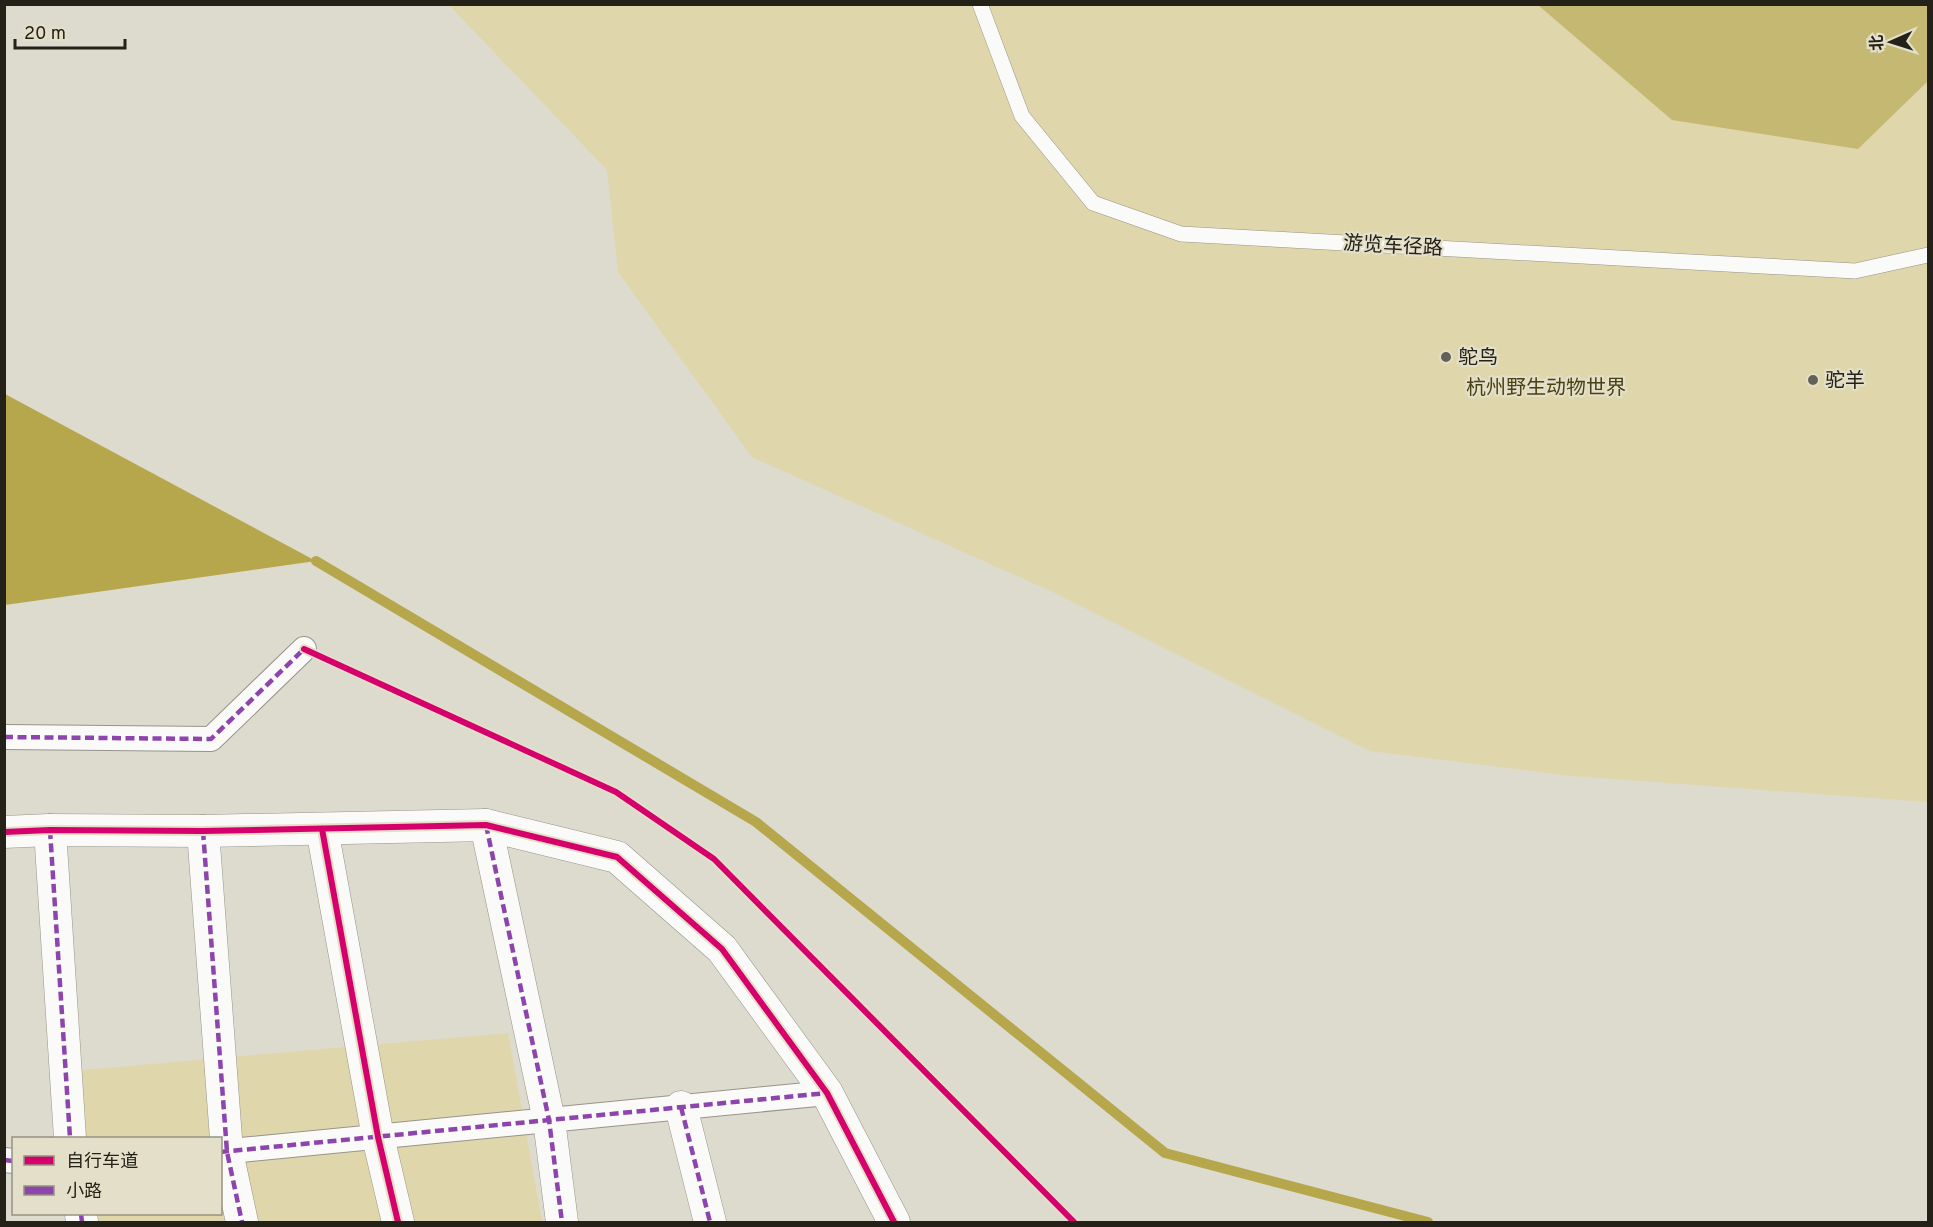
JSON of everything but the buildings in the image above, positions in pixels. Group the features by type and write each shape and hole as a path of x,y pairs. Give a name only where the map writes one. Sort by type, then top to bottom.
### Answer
{"street":[{"path":"4,737 211,739 304,649"},
{"path":"486,825 549,1120 562,1222"},
{"path":"4,832 203,831 486,825 617,857 722,949 827,1093 894,1222"},
{"path":"322,829 378,1137 398,1222"},
{"path":"50,830 70,1137"},
{"path":"203,831 224,1152 242,1222"},
{"path":"224,1152 827,1093"},
{"path":"681,1107 710,1222"}],"lane":[{"name":"游览车径路","path":"980,4 1022,116 1093,203 1181,234 1855,271 1929,255"}],"green space":[{"name":"杭州野生动物世界","path":"449,5 1928,5 1928,802 1573,776 1369,751 1057,594 752,457 618,272 607,170"},
{"path":"508,1033 542,1222 80,1222 79,1215 222,1215 222,1137 69,1137 60,1072"}],"shaded area":[{"path":"1538,5 1928,5 1928,81 1858,149 1672,120"},
{"path":"5,394 316,561 5,605"}],"waterway":[{"path":"316,561 756,822 1165,1153 1428,1222"}],"marked path":[{"path":"4,737 211,739 304,649 309,651"},
{"path":"486,825 549,1120 562,1222"},
{"path":"50,830 70,1137"},
{"path":"203,831 227,1152 242,1222"},
{"path":"222,1152 827,1093"},
{"path":"681,1107 710,1222"},
{"path":"4,1160 12,1161"},
{"path":"81,1215 82,1222"}],"cycle path":[{"path":"304,649 616,792 714,859 1074,1222"},
{"path":"4,832 203,831 486,825 617,857 722,949 827,1093 894,1222"},
{"path":"322,829 378,1137 398,1222"}],"place":[{"name":"鸵鸟","path":"1446,357"},
{"name":"驼羊","path":"1813,380"}]}
